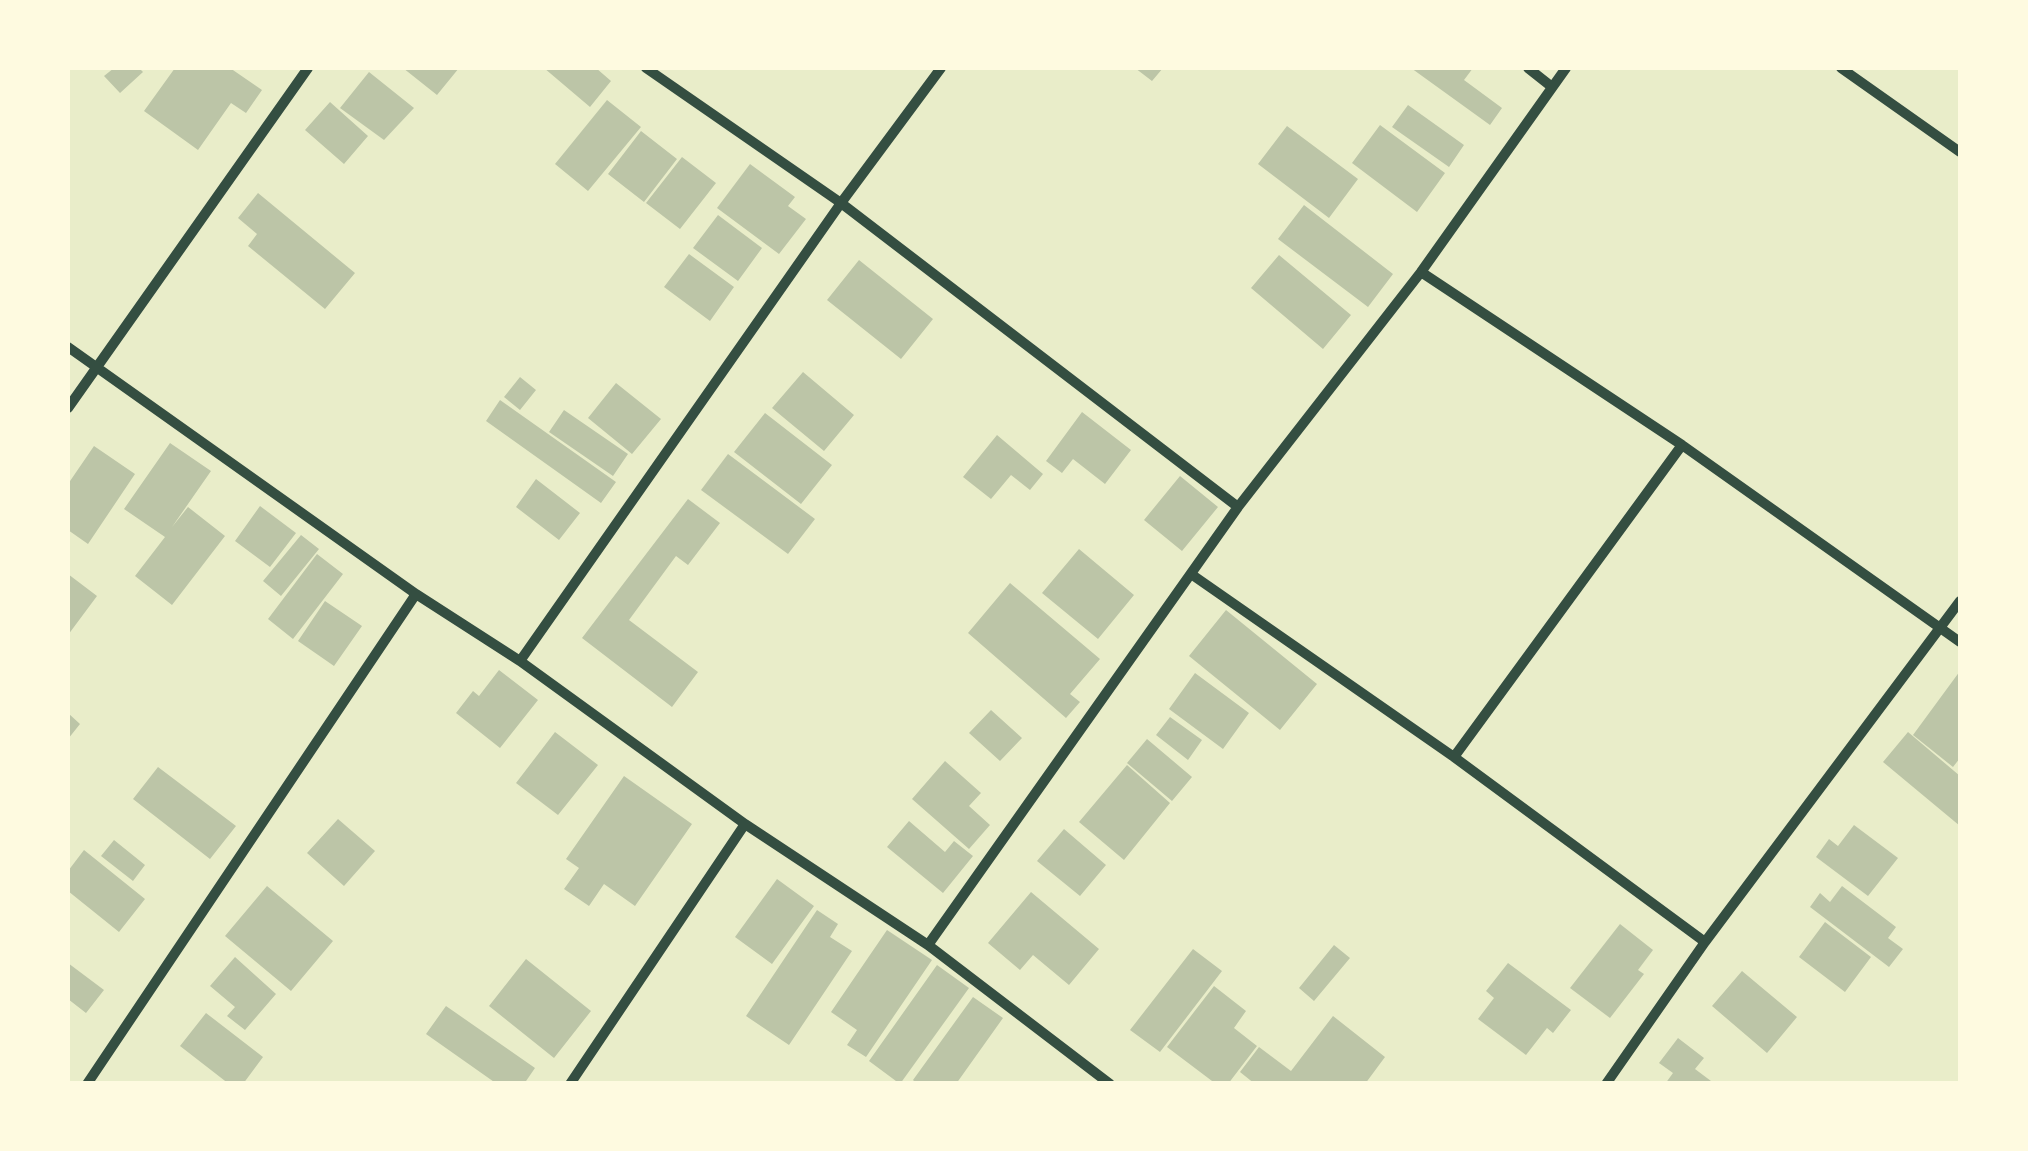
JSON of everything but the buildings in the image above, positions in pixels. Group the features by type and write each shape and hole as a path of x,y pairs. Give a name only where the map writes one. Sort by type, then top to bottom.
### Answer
{"street":[{"path":"68,408 308,68"},
{"path":"646,68 841,204 1238,507"},
{"path":"520,661 940,68"},
{"path":"1528,68 1552,87"},
{"path":"928,945 1238,507 1421,272 1566,68"},
{"path":"1841,68 1960,152"},
{"path":"1421,272 1682,445 1960,642"},
{"path":"68,348 416,594 520,661 746,824 928,945 1092,1079 1110,1084"},
{"path":"1454,757 1682,445"},
{"path":"1192,574 1454,757 1706,942"},
{"path":"87,1084 416,594"},
{"path":"1606,1084 1706,942 1960,601"},
{"path":"570,1084 746,824"}]}
